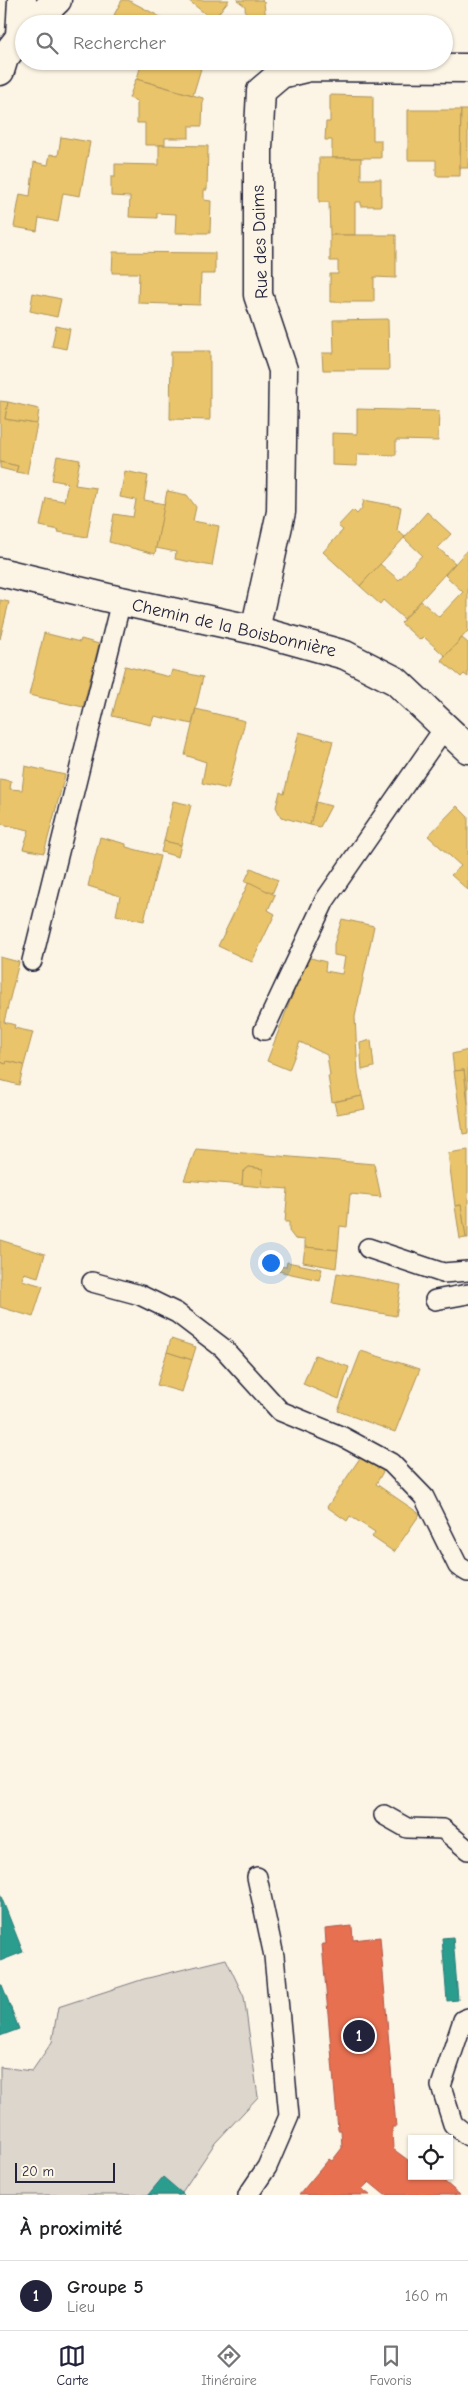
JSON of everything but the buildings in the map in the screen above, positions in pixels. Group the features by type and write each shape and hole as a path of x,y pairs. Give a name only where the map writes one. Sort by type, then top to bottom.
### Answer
{"street":[{"path":"21,15 22,0"},
{"path":"39,15 57,0"},
{"path":"0,71 4,58 15,39"},
{"name":"Rue des Daims","path":"453,68 468,68"},
{"name":"Rue des Daims","path":"255,630 281,512 283,370 258,295 258,148 261,91 282,74 298,70"},
{"name":"Chemin de la Boisbonnière","path":"0,572 255,630 345,655 396,681 468,749"}],"lane":[{"path":"32,961 121,601"},
{"path":"264,1030 325,900 445,727"},
{"path":"368,1248 443,1273 468,1271"},
{"path":"92,1282 140,1295 177,1313 223,1348 280,1411 343,1438 391,1463 424,1497 458,1566 468,1572"},
{"path":"435,1300 468,1294"},
{"path":"384,1815 407,1828 443,1829 468,1850"},
{"path":"248,2195 267,2167 289,2116 274,1956 257,1878"},
{"path":"468,2018 462,2020 441,2086 454,2124 468,2136"}],"shaded area":[{"path":"226,1959 244,1997 258,2097 215,2143 180,2195 0,2195 0,2067 32,2071 52,2042 58,2007 144,1979"}],"place":[{"name":"Groupe 5","path":"359,2036"}]}
